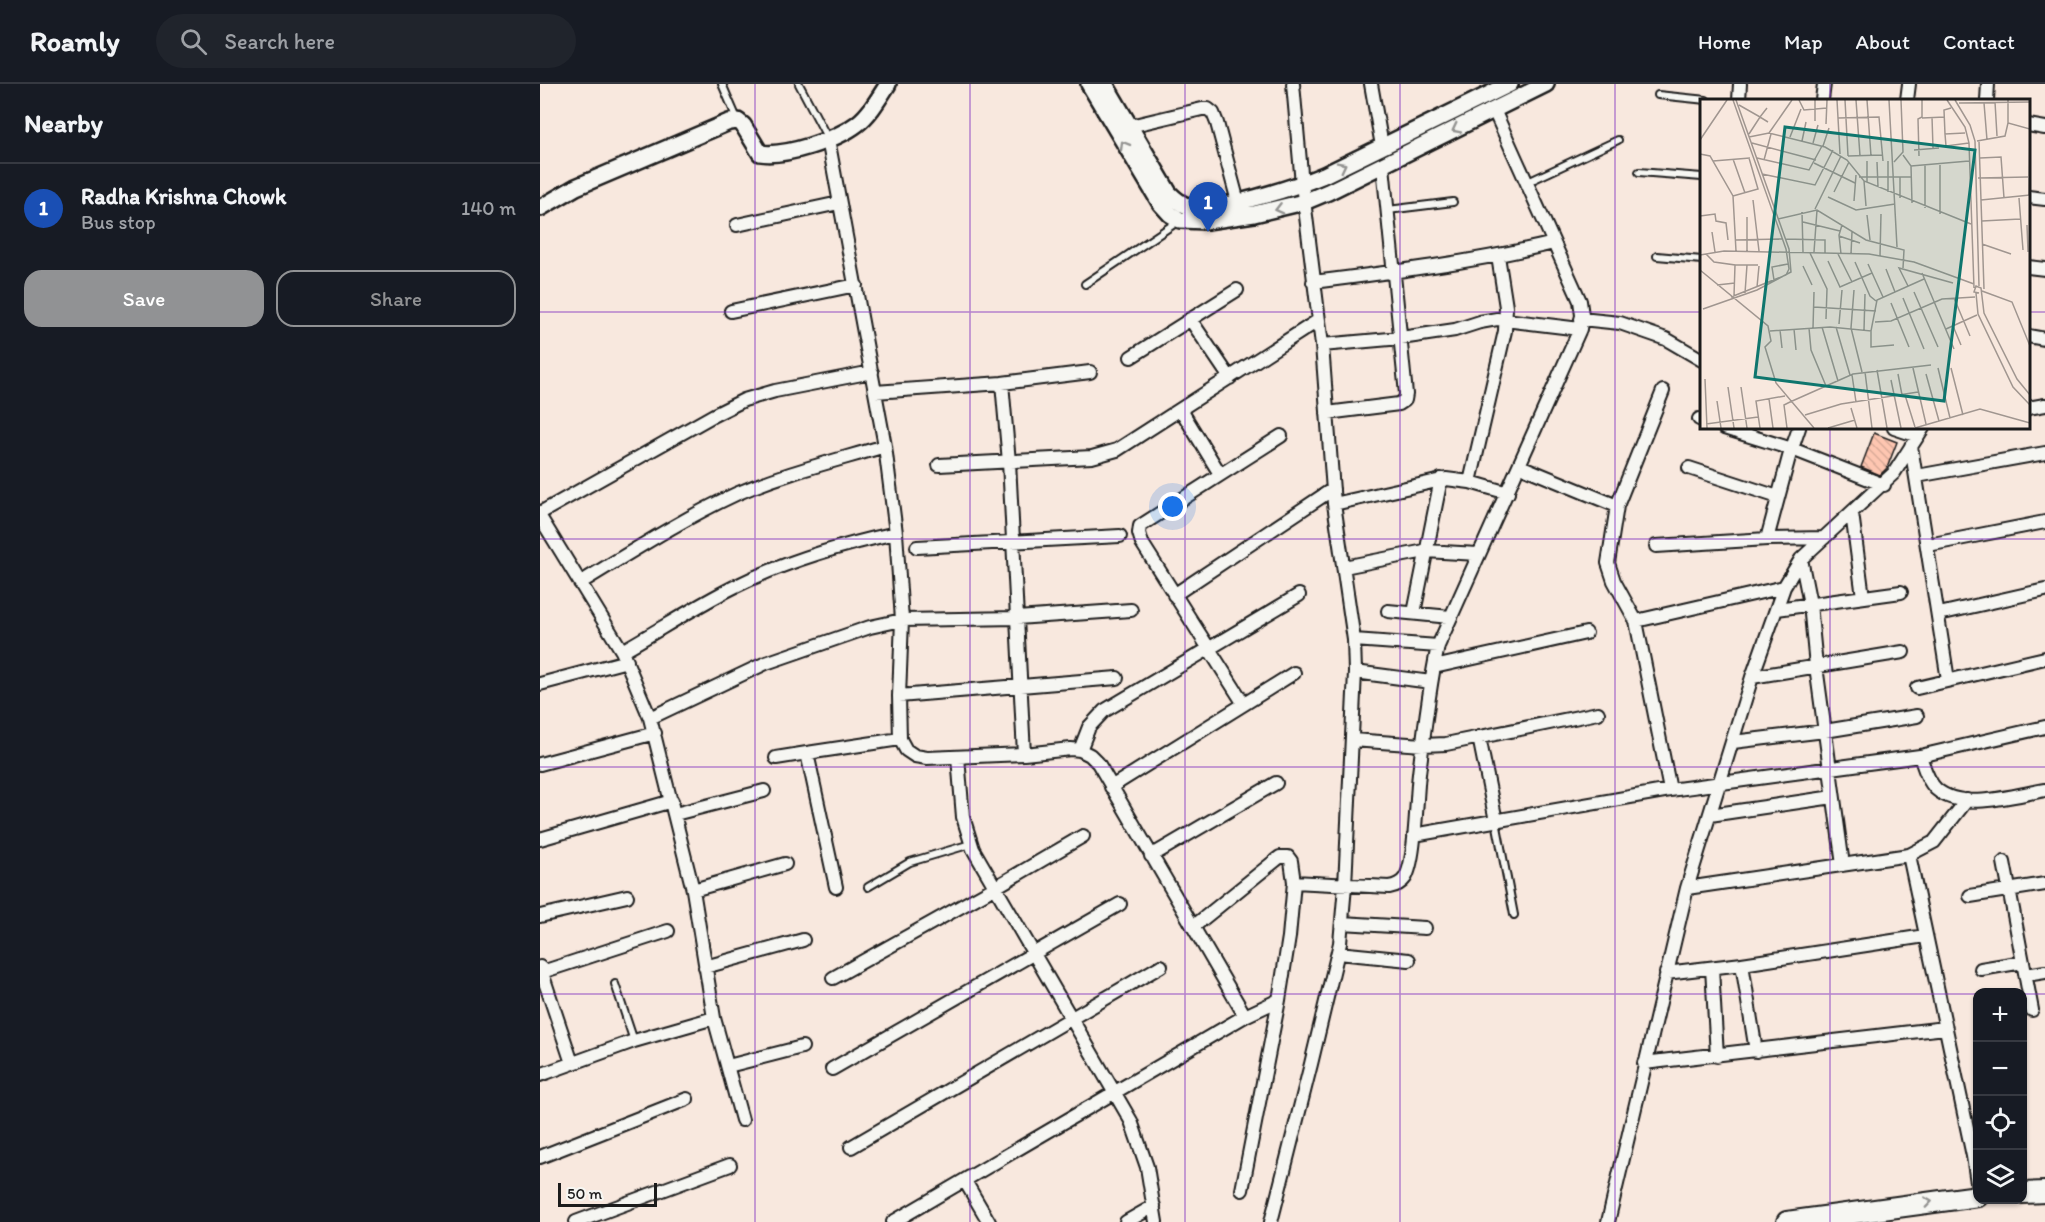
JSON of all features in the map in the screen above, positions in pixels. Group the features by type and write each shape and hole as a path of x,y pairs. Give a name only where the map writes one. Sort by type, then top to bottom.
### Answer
{"highway":[{"path":"2027,1193 2045,1192"},
{"path":"1787,1222 1973,1197"}],"street":[{"path":"540,208 576,187 729,122 738,121 743,125 760,153 768,154 801,148 828,139 857,124 888,84"},
{"path":"1089,84 1160,203 1170,214 1180,220 1207,221 1278,209 1329,192 1546,84"},
{"path":"1105,84 1169,193 1189,207 1205,208 1238,202 1302,184 1510,84"},
{"path":"1270,1222 1338,953 1345,886 1355,672 1354,640 1334,504 1322,345 1302,184 1293,84"},
{"path":"1371,84 1382,146"},
{"path":"1739,99 1740,84"},
{"path":"1822,99 1824,84"},
{"path":"1907,99 1909,84"},
{"path":"1987,99 1988,84"},
{"path":"1130,126 1208,109 1213,113 1217,123 1238,202"},
{"path":"1294,882 1389,887 1398,885 1404,879 1408,870 1414,836 1423,745 1438,646 1520,466 1580,324 1580,301 1494,110"},
{"path":"2030,125 2045,128"},
{"path":"828,139 885,446 896,533 902,620 900,739 906,750 915,756 927,758 1024,754 1071,749 1090,755 1112,787 1245,1016"},
{"path":"1327,413 1399,404 1405,400 1383,166"},
{"path":"2030,197 2045,199"},
{"path":"737,225 839,203"},
{"path":"1313,282 1393,273 1498,256 1554,243"},
{"path":"1470,482 1506,320 1498,256"},
{"path":"2030,267 2045,270"},
{"path":"731,311 856,285"},
{"path":"1131,357 1237,290"},
{"path":"1191,319 1230,378"},
{"path":"1322,345 1401,339 1455,330 1497,319 1580,324 1620,323 1666,339 1700,359"},
{"path":"939,465 1092,457 1107,454 1125,446 1319,320"},
{"path":"2030,336 2045,339"},
{"path":"742,1120 714,1018 693,890 650,718 624,656 540,515 744,400 775,391 872,372"},
{"path":"875,392 1002,383 1090,372"},
{"path":"1002,383 1009,462 1024,754"},
{"path":"1664,391 1617,506 1608,562 1614,581 1636,621 1670,790"},
{"path":"2030,408 2045,405"},
{"path":"1181,410 1220,474"},
{"path":"1727,429 1791,449 1884,484"},
{"path":"1767,539 1799,429"},
{"path":"1897,429 1917,436"},
{"path":"1244,704 1142,543 1139,533 1140,526 1281,436"},
{"path":"1917,436 1917,476 1948,680"},
{"path":"1608,1222 1687,888 1752,676 1784,587 1801,559 1894,473 1917,436"},
{"path":"580,583 705,509 738,493 776,478 885,446"},
{"path":"1917,476 2045,453"},
{"path":"1520,466 1617,506"},
{"path":"1689,468 1778,496"},
{"path":"1414,613 1441,479"},
{"path":"1334,504 1441,479 1470,482 1508,493"},
{"path":"1174,595 1333,489"},
{"path":"1852,513 1863,597"},
{"path":"1928,545 2045,522"},
{"path":"540,684 624,656 734,587 768,571 851,543 896,533"},
{"path":"917,547 1120,536"},
{"path":"1656,546 1824,538"},
{"path":"1344,567 1425,551 1478,554"},
{"path":"1801,559 1810,604 1816,666 1843,865"},
{"path":"1636,621 1784,587"},
{"path":"1939,614 2045,590"},
{"path":"1777,609 1901,592"},
{"path":"1080,750 1089,727 1104,711 1299,595"},
{"path":"650,718 766,663 870,627 902,620 1017,618 1131,610"},
{"path":"1388,611 1450,617"},
{"path":"1434,667 1586,633"},
{"path":"1354,640 1438,646"},
{"path":"1752,676 1903,652"},
{"path":"1917,688 2045,658"},
{"path":"1355,672 1431,682"},
{"path":"1112,787 1294,673"},
{"path":"899,696 1117,678"},
{"path":"1352,740 1423,745 1446,744 1598,713"},
{"path":"1733,742 1917,716"},
{"path":"1414,836 1670,790 1920,756 2045,728"},
{"path":"540,764 654,733"},
{"path":"1479,738 1496,821"},
{"path":"776,758 900,739"},
{"path":"807,753 836,887"},
{"path":"1920,756 1927,776 1935,788 1947,796 1981,801 2045,790"},
{"path":"958,757 963,817 971,844 994,888 1114,1092 1139,1140 1147,1167 1156,1222"},
{"path":"1151,856 1276,783"},
{"path":"675,814 764,791"},
{"path":"1710,815 1833,797"},
{"path":"1687,888 1909,855 1934,842 1967,800"},
{"path":"540,839 672,801"},
{"path":"833,978 1083,836"},
{"path":"1909,855 1973,1156"},
{"path":"1193,927 1280,857 1288,857 1291,861 1294,882 1279,1000 1242,1190"},
{"path":"2004,862 2032,1010"},
{"path":"693,890 785,864"},
{"path":"1970,896 2045,884"},
{"path":"540,916 627,896"},
{"path":"832,1069 1120,904"},
{"path":"1342,923 1425,928"},
{"path":"572,1063 543,988 541,969 668,931"},
{"path":"1666,973 1742,964 1925,936"},
{"path":"705,967 802,940"},
{"path":"1338,953 1409,960"},
{"path":"1981,969 2023,962"},
{"path":"1742,964 1756,1051"},
{"path":"851,1147 1161,966"},
{"path":"1712,968 1718,1056"},
{"path":"2026,975 2045,972"},
{"path":"893,1222 1245,1016 1279,1000"},
{"path":"540,1075 634,1041 714,1018"},
{"path":"1644,1063 1945,1028"},
{"path":"728,1066 802,1047"},
{"path":"540,1157 687,1099"},
{"path":"576,1222 730,1165"},
{"path":"964,1181 989,1222"},
{"path":"1126,1222 1154,1206"}],"lane":[{"path":"722,84 738,121"},
{"path":"799,84 828,139"},
{"path":"1658,95 1700,99"},
{"path":"1528,182 1618,140"},
{"path":"1639,172 1700,177"},
{"path":"1387,210 1453,202"},
{"path":"1085,284 1180,220"},
{"path":"1657,256 1700,260"},
{"path":"1496,821 1514,915"},
{"path":"868,887 910,862 971,844"},
{"path":"615,984 634,1041"}],"building":[{"path":"1874,433 1897,442 1887,468 1880,475 1861,467"}],"place":[{"name":"Radha Krishna Chowk","path":"1208,232"}]}
